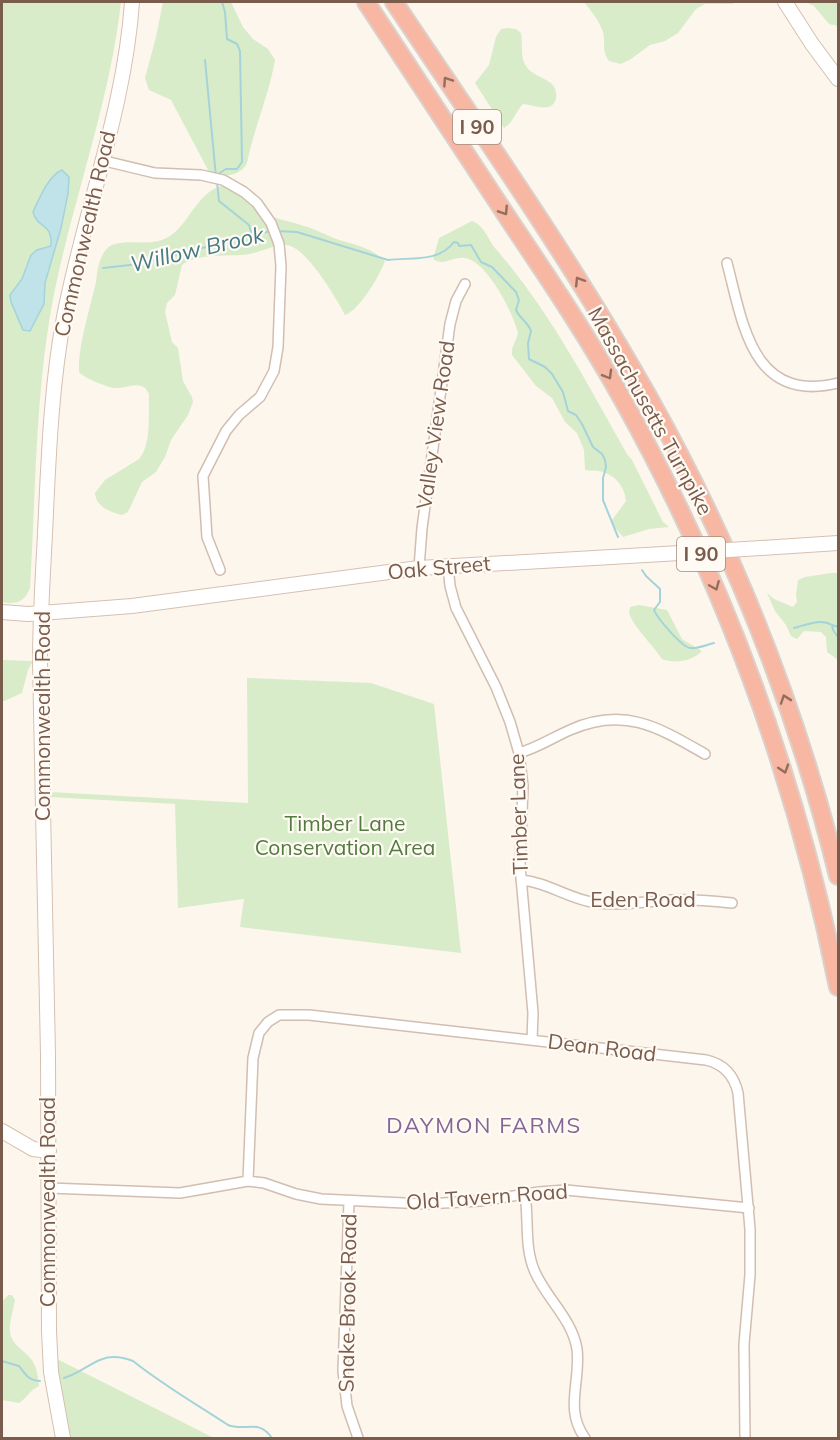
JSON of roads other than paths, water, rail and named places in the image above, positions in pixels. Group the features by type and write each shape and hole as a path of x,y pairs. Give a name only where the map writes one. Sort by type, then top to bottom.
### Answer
{"highway":[{"name":"Massachusetts Turnpike","path":"366,2 586,337 632,417 690,529 739,643 781,760 818,890 838,987"},
{"name":"Massachusetts Turnpike","path":"394,2 603,319 650,400 684,465 734,568 780,685 819,804 838,876"}],"main road":[{"name":"Commonwealth Road","path":"63,1438 50,1352 41,613 49,448 58,352 68,298 122,75 132,2"},
{"path":"785,2 823,61 838,79"},
{"name":"Oak Street","path":"2,612 41,613 139,606 419,568 838,543"},
{"path":"2,1131 33,1149 49,1151"}],"street":[{"path":"101,160 155,173 191,174 224,180 244,192 265,212 275,234 281,255 278,347 270,380 254,404 232,423 203,476 207,537 220,570"},
{"path":"727,263 748,342 762,363 771,372 791,383 815,387 838,383"},
{"name":"Valley View Road","path":"419,568 422,528 450,324 456,301 465,284"},
{"name":"Timber Lane","path":"448,566 456,608 498,693 519,753 523,786 521,880 533,1013 532,1040"},
{"path":"519,753 540,746 586,724 616,718 636,721 656,728 705,754"},
{"name":"Eden Road","path":"521,880 535,882 570,897 599,904 687,900 732,903"},
{"name":"Dean Road","path":"248,1181 254,1049 263,1027 279,1015 309,1015 532,1040 706,1060 720,1065 726,1069 736,1086 740,1101 748,1209 751,1258 745,1338 745,1438"},
{"name":"Old Tavern Road","path":"49,1188 180,1193 248,1181 264,1183 308,1197 349,1202 437,1204 480,1201 553,1190 748,1209"},
{"path":"525,1194 528,1248 534,1271 566,1320 576,1347 577,1374 573,1407 576,1424 585,1438"},
{"name":"Snake Brook Road","path":"349,1202 343,1371 347,1406 358,1438"}],"water":[{"path":"62,170 69,177 68,194 45,283 44,304 30,331 23,330 10,295 22,279 31,255 37,250 51,246 51,238 47,229 35,218 33,212 48,182"}],"waterway":[{"path":"218,174 226,169 237,169 242,162 240,51 237,44 227,39 222,2"},
{"path":"205,60 216,177"},
{"path":"217,182 219,201 249,225 252,235"},
{"name":"Willow Brook","path":"103,268 139,264 270,231"},
{"name":"Willow Brook","path":"276,231 297,232 388,260 432,256 448,249 454,242 459,246 471,245 481,262 492,267 516,292 519,300 516,310 531,331 528,343 529,359 545,367 552,374 563,392 568,411 576,415 593,447 602,454 606,467 603,478 603,500 618,537"},
{"name":"Willow Brook","path":"642,570 660,589 660,602 654,610 676,638 690,648 714,643"},
{"name":"Willow Brook","path":"794,628 823,622 832,625 838,637"},
{"name":"Willow Brook","path":"832,625 838,627"},
{"path":"64,1378 104,1358 122,1358 133,1361 228,1425 257,1427 267,1432 272,1438"},
{"path":"2,1361 19,1366 30,1378 40,1381"}],"district":[{"name":"DAYMON FARMS","path":"484,1125"}],"park label":[{"name":"Timber Lane Conservation Area","path":"345,836"}]}
